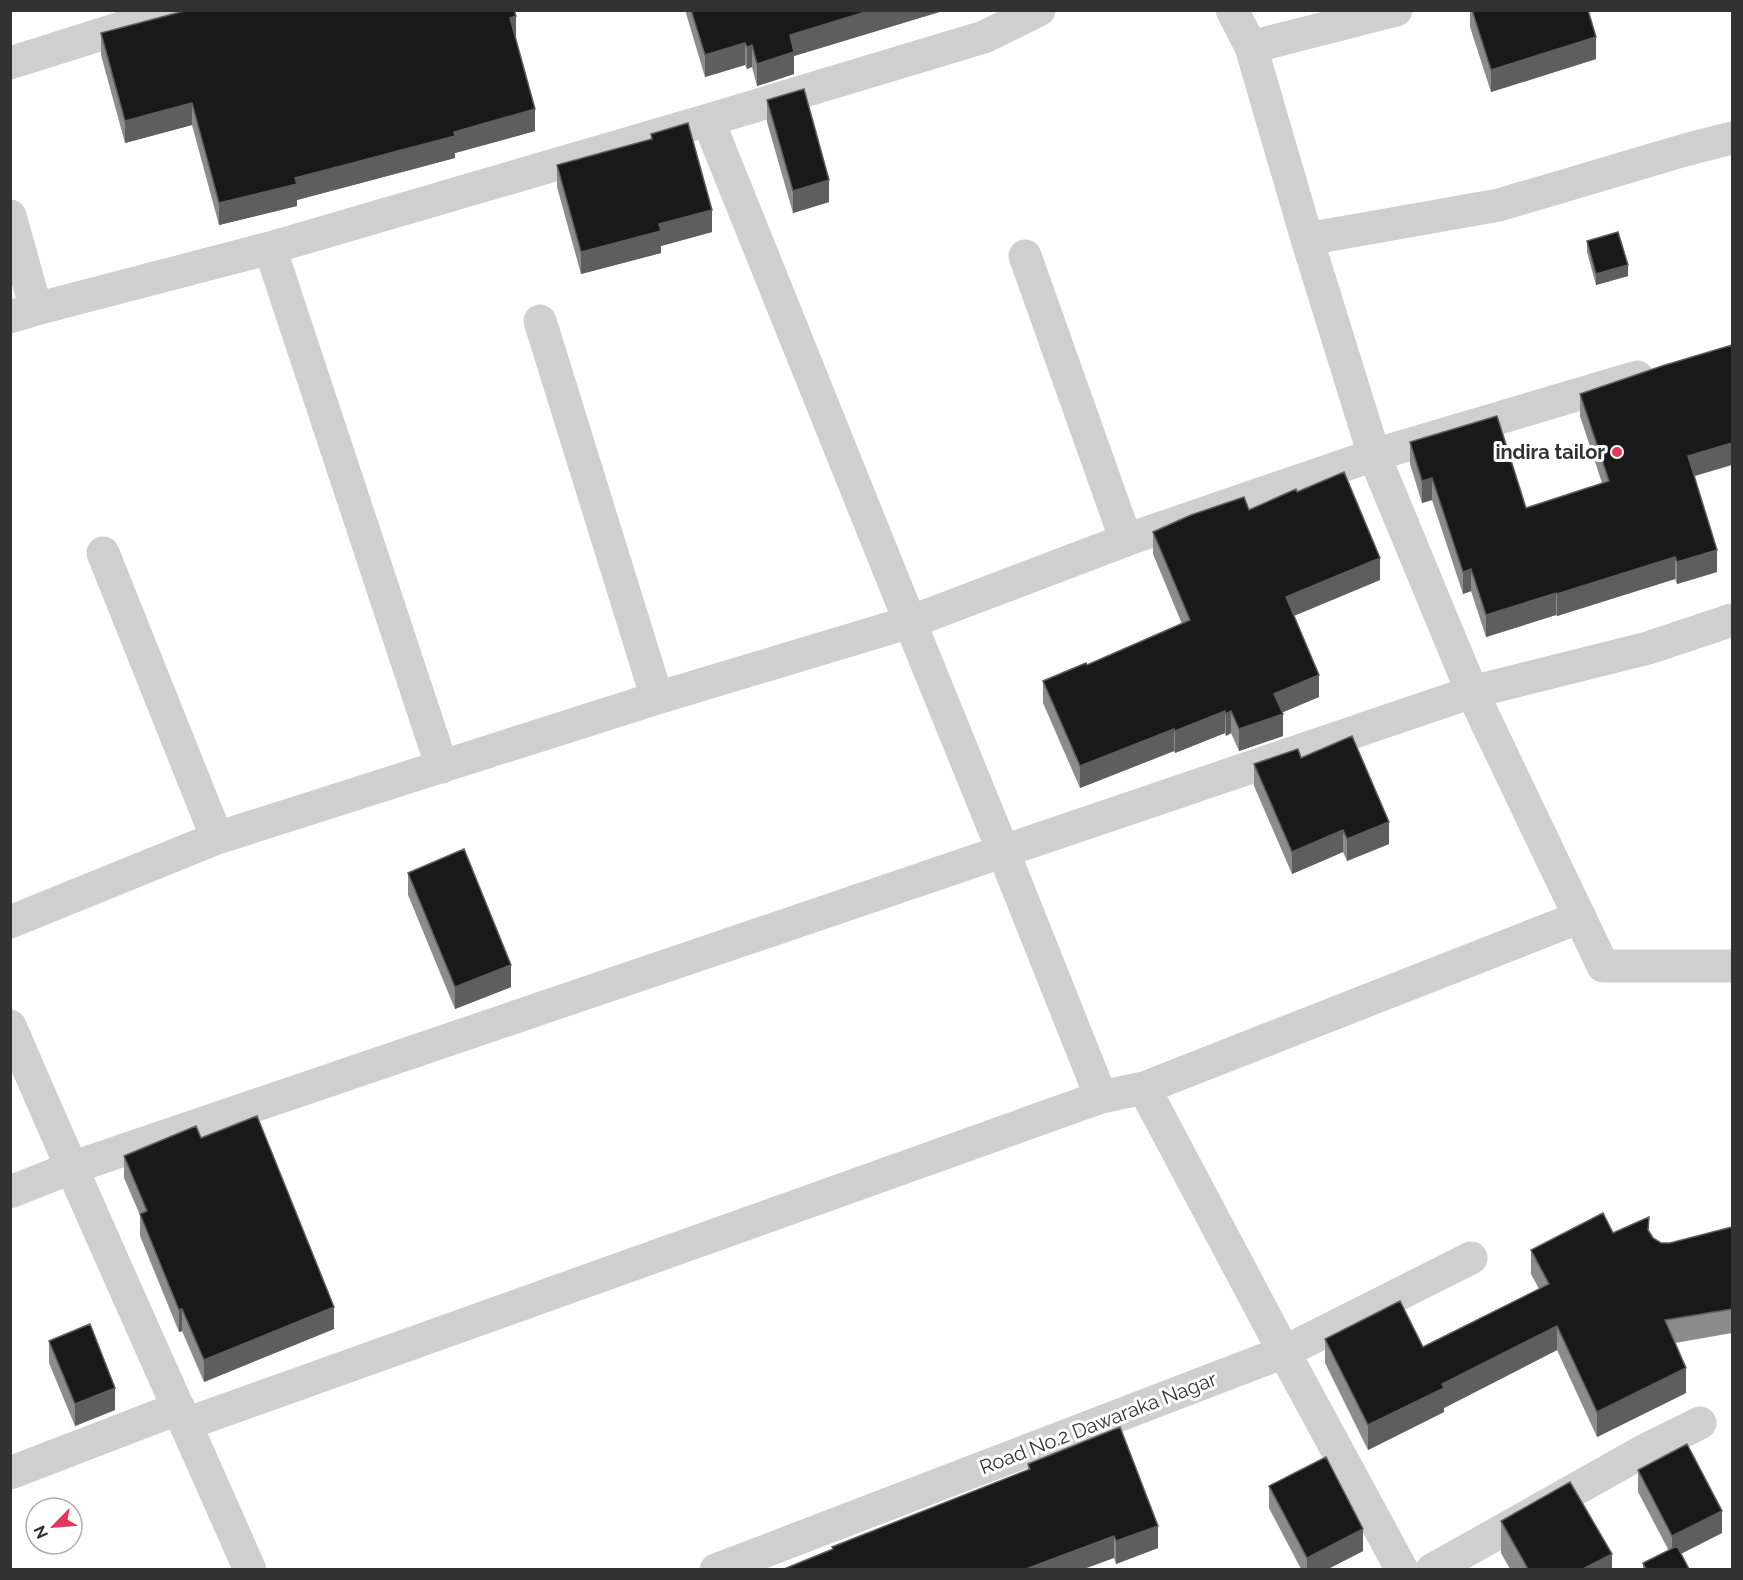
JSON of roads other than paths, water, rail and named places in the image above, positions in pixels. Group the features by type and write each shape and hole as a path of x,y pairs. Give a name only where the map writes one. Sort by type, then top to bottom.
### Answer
{"street":[{"path":"10,63 178,10"},
{"path":"10,216 23,313 270,248 708,120 984,37 1039,10"},
{"path":"1232,10 1251,47 1307,239 1374,455 1472,692 1603,966 1732,966"},
{"path":"1251,47 1396,10"},
{"path":"708,120 1101,1097"},
{"path":"1307,239 1499,205 1732,138"},
{"path":"270,248 442,767"},
{"path":"1025,256 1126,540"},
{"path":"540,321 657,698"},
{"path":"10,922 217,838 657,698 910,622 1126,540 1374,455 1665,368"},
{"path":"103,553 217,838"},
{"path":"10,1192 71,1168 1472,692 1648,648 1732,620"},
{"path":"10,1473 183,1416 1101,1097 1144,1088 1580,917"},
{"path":"10,1026 250,1569"},
{"path":"1144,1088 1402,1569"},
{"name":"Road No.2 Dawaraka Nagar","path":"716,1569 1284,1352 1471,1258"},
{"path":"1432,1569 1649,1448 1700,1423"}],"place":[{"name":"indira tailor","path":"1617,452"}]}
